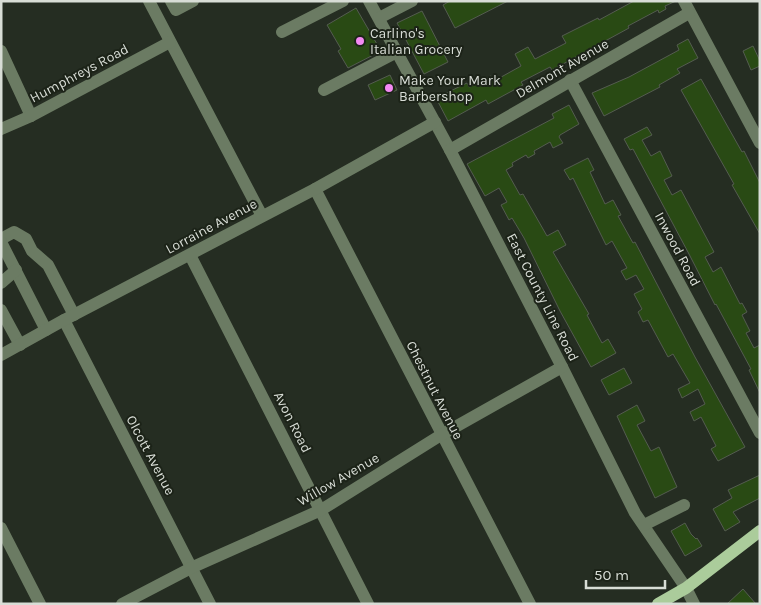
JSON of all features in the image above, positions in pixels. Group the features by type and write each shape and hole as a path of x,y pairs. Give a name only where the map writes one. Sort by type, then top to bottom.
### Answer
{"main road":[{"path":"658,604 686,588 760,530"}],"street":[{"path":"193,1 176,10 172,2 152,6 262,216"},
{"path":"282,32 343,1"},
{"name":"East County Line Road","path":"369,1 450,150 635,513 686,588 694,604"},
{"path":"379,18 412,1"},
{"path":"686,7 755,122 760,143"},
{"name":"Delmont Avenue","path":"450,150 570,80 686,7"},
{"name":"Humphreys Road","path":"1,128 30,116 170,42"},
{"path":"1,51 30,116"},
{"path":"324,90 397,52"},
{"name":"Inwood Road","path":"570,80 760,433"},
{"name":"Lorraine Avenue","path":"1,355 316,189 435,122"},
{"name":"Chestnut Avenue","path":"316,189 441,435 530,604"},
{"name":"Olcott Avenue","path":"1,240 14,232 26,239 32,251 48,265 69,318 210,604"},
{"path":"1,240 46,330"},
{"name":"Avon Road","path":"190,255 368,604"},
{"path":"1,283 16,270"},
{"path":"1,310 20,344"},
{"name":"Willow Avenue","path":"122,604 193,567 321,510 441,435 562,367"},
{"path":"644,525 684,505"},
{"path":"1,528 40,604"}],"building":[{"path":"450,1 508,1 455,28 443,5"},
{"path":"634,1 676,1 665,6 666,9 659,13 658,10 552,70 550,67 521,82 523,85 488,104 486,100 448,121 436,98 467,83 469,87 491,76 494,81 521,66 515,54 528,47 535,59 566,43 562,36 598,18 599,20"},
{"path":"356,8 381,51 348,68 338,51 341,49 327,25"},
{"path":"422,11 448,62 424,74 397,23"},
{"path":"688,39 698,58 677,69 680,73 659,85 660,87 604,116 592,93 629,77 679,50 677,45"},
{"path":"753,46 760,61 760,66 751,70 743,51"},
{"path":"390,75 397,90 375,100 368,85"},
{"path":"701,79 742,152 744,151 760,183 760,234 681,90"},
{"path":"569,105 579,124 560,135 559,137 563,143 553,148 550,142 534,151 535,154 528,158 526,155 512,163 513,166 506,170 520,195 523,194 547,236 558,230 566,245 553,252 589,314 587,315 602,343 608,339 616,353 591,367 560,311 524,238 512,218 509,220 501,205 507,202 499,188 485,196 467,164 554,118 552,114"},
{"path":"647,127 652,135 642,140 651,156 660,151 672,176 664,180 672,195 681,190 714,252 705,257 713,272 721,267 740,304 742,303 747,312 742,315 750,331 746,333 754,348 760,345 760,393 749,370 751,369 633,149 630,150 624,139"},
{"path":"588,158 594,170 590,172 605,204 613,200 621,215 618,216 633,243 635,242 695,357 745,447 718,461 711,449 716,446 701,417 694,421 690,412 705,404 698,389 682,398 678,389 690,383 673,354 668,357 648,320 643,322 638,312 642,309 634,294 644,289 636,275 626,280 621,271 627,268 612,241 606,245 573,178 570,180 564,170"},
{"path":"624,368 632,383 609,395 601,380"},
{"path":"637,405 645,421 637,425 651,451 659,447 677,487 655,498 617,416"},
{"path":"760,475 760,498 733,512 740,522 725,531 713,509 732,498 728,490"},
{"path":"685,523 691,534 697,538 702,546 685,556 671,531"},
{"path":"743,589 756,604 727,604"}],"place":[{"name":"Carlino's Italian Grocery","path":"360,41"},
{"name":"Make Your Mark Barbershop","path":"389,88"}]}
